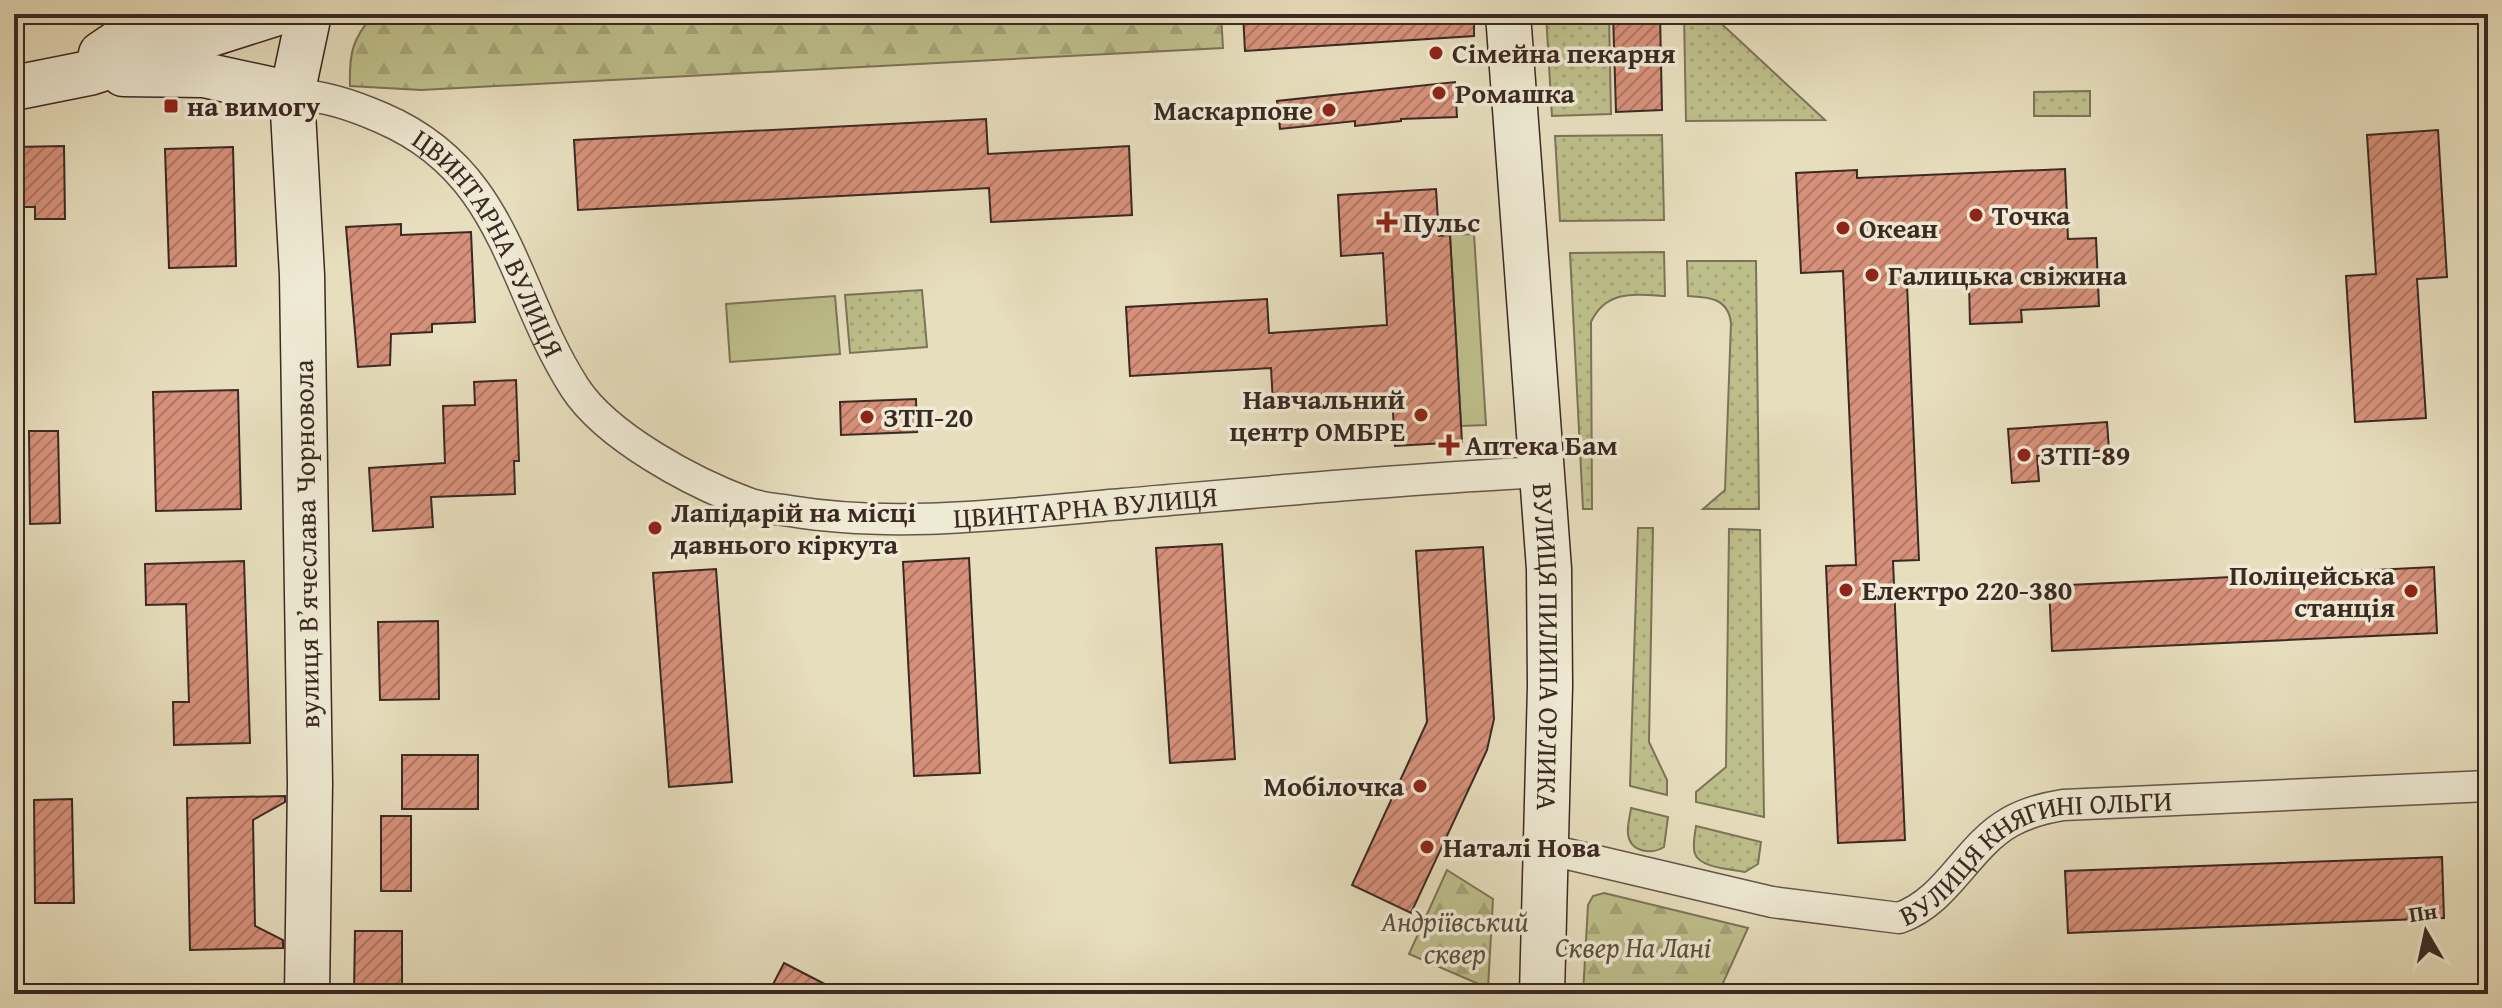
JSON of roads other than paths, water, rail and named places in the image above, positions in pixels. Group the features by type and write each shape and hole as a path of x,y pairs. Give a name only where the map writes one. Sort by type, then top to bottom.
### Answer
{"main road":[{"path":"51,81 101,54 160,14"},
{"path":"292,94 309,14"},
{"name":"ВУЛИЦЯ ПИЛИПА ОРЛИКА","path":"1508,14 1549,569 1550,657 1542,994"},
{"path":"51,81 263,16 292,94"},
{"path":"51,81 204,75 292,94"},
{"name":"вулиця Вʼячеслава Чорновола","path":"292,94 302,275 310,784 307,994"}],"street":[{"name":"ЦВИНТАРНА ВУЛИЦЯ","path":"292,94 318,95 350,104 393,123 422,138 460,172 485,203 559,358 587,403 619,433 671,468 750,504 828,517 949,516 1039,512 1543,472"},
{"name":"ВУЛИЦЯ КНЯГИНІ ОЛЬГИ","path":"1546,849 1772,902 1899,918 1917,912 1934,899 1987,840 2008,823 2036,810 2063,805 2488,786"}],"place":[{"name":"Сімейна пекарня","path":"1436,53"},
{"name":"Ромашка","path":"1439,93"},
{"name":"на вимогу","path":"171,106"},
{"name":"Маскарпоне","path":"1329,110"},
{"name":"Точка","path":"1976,215"},
{"name":"Пульс","path":"1387,222"},
{"name":"Океан","path":"1843,228"},
{"name":"Галицька свіжина","path":"1872,275"},
{"name":"Навчальний центр ОМБРЕ","path":"1421,415"},
{"name":"ЗТП-20","path":"867,417"},
{"name":"Аптека Бам","path":"1449,445"},
{"name":"ЗТП-89","path":"2024,455"},
{"name":"Лапідарій на місці давнього кіркута","path":"655,528"},
{"name":"Електро 220-380","path":"1846,590"},
{"name":"Поліцейська станція","path":"2411,591"},
{"name":"Мобілочка","path":"1420,786"},
{"name":"Наталі Нова","path":"1427,847"}],"park label":[{"name":"Андріївський сквер","path":"1455,937"},
{"name":"Сквер На Лані","path":"1633,947"}]}
